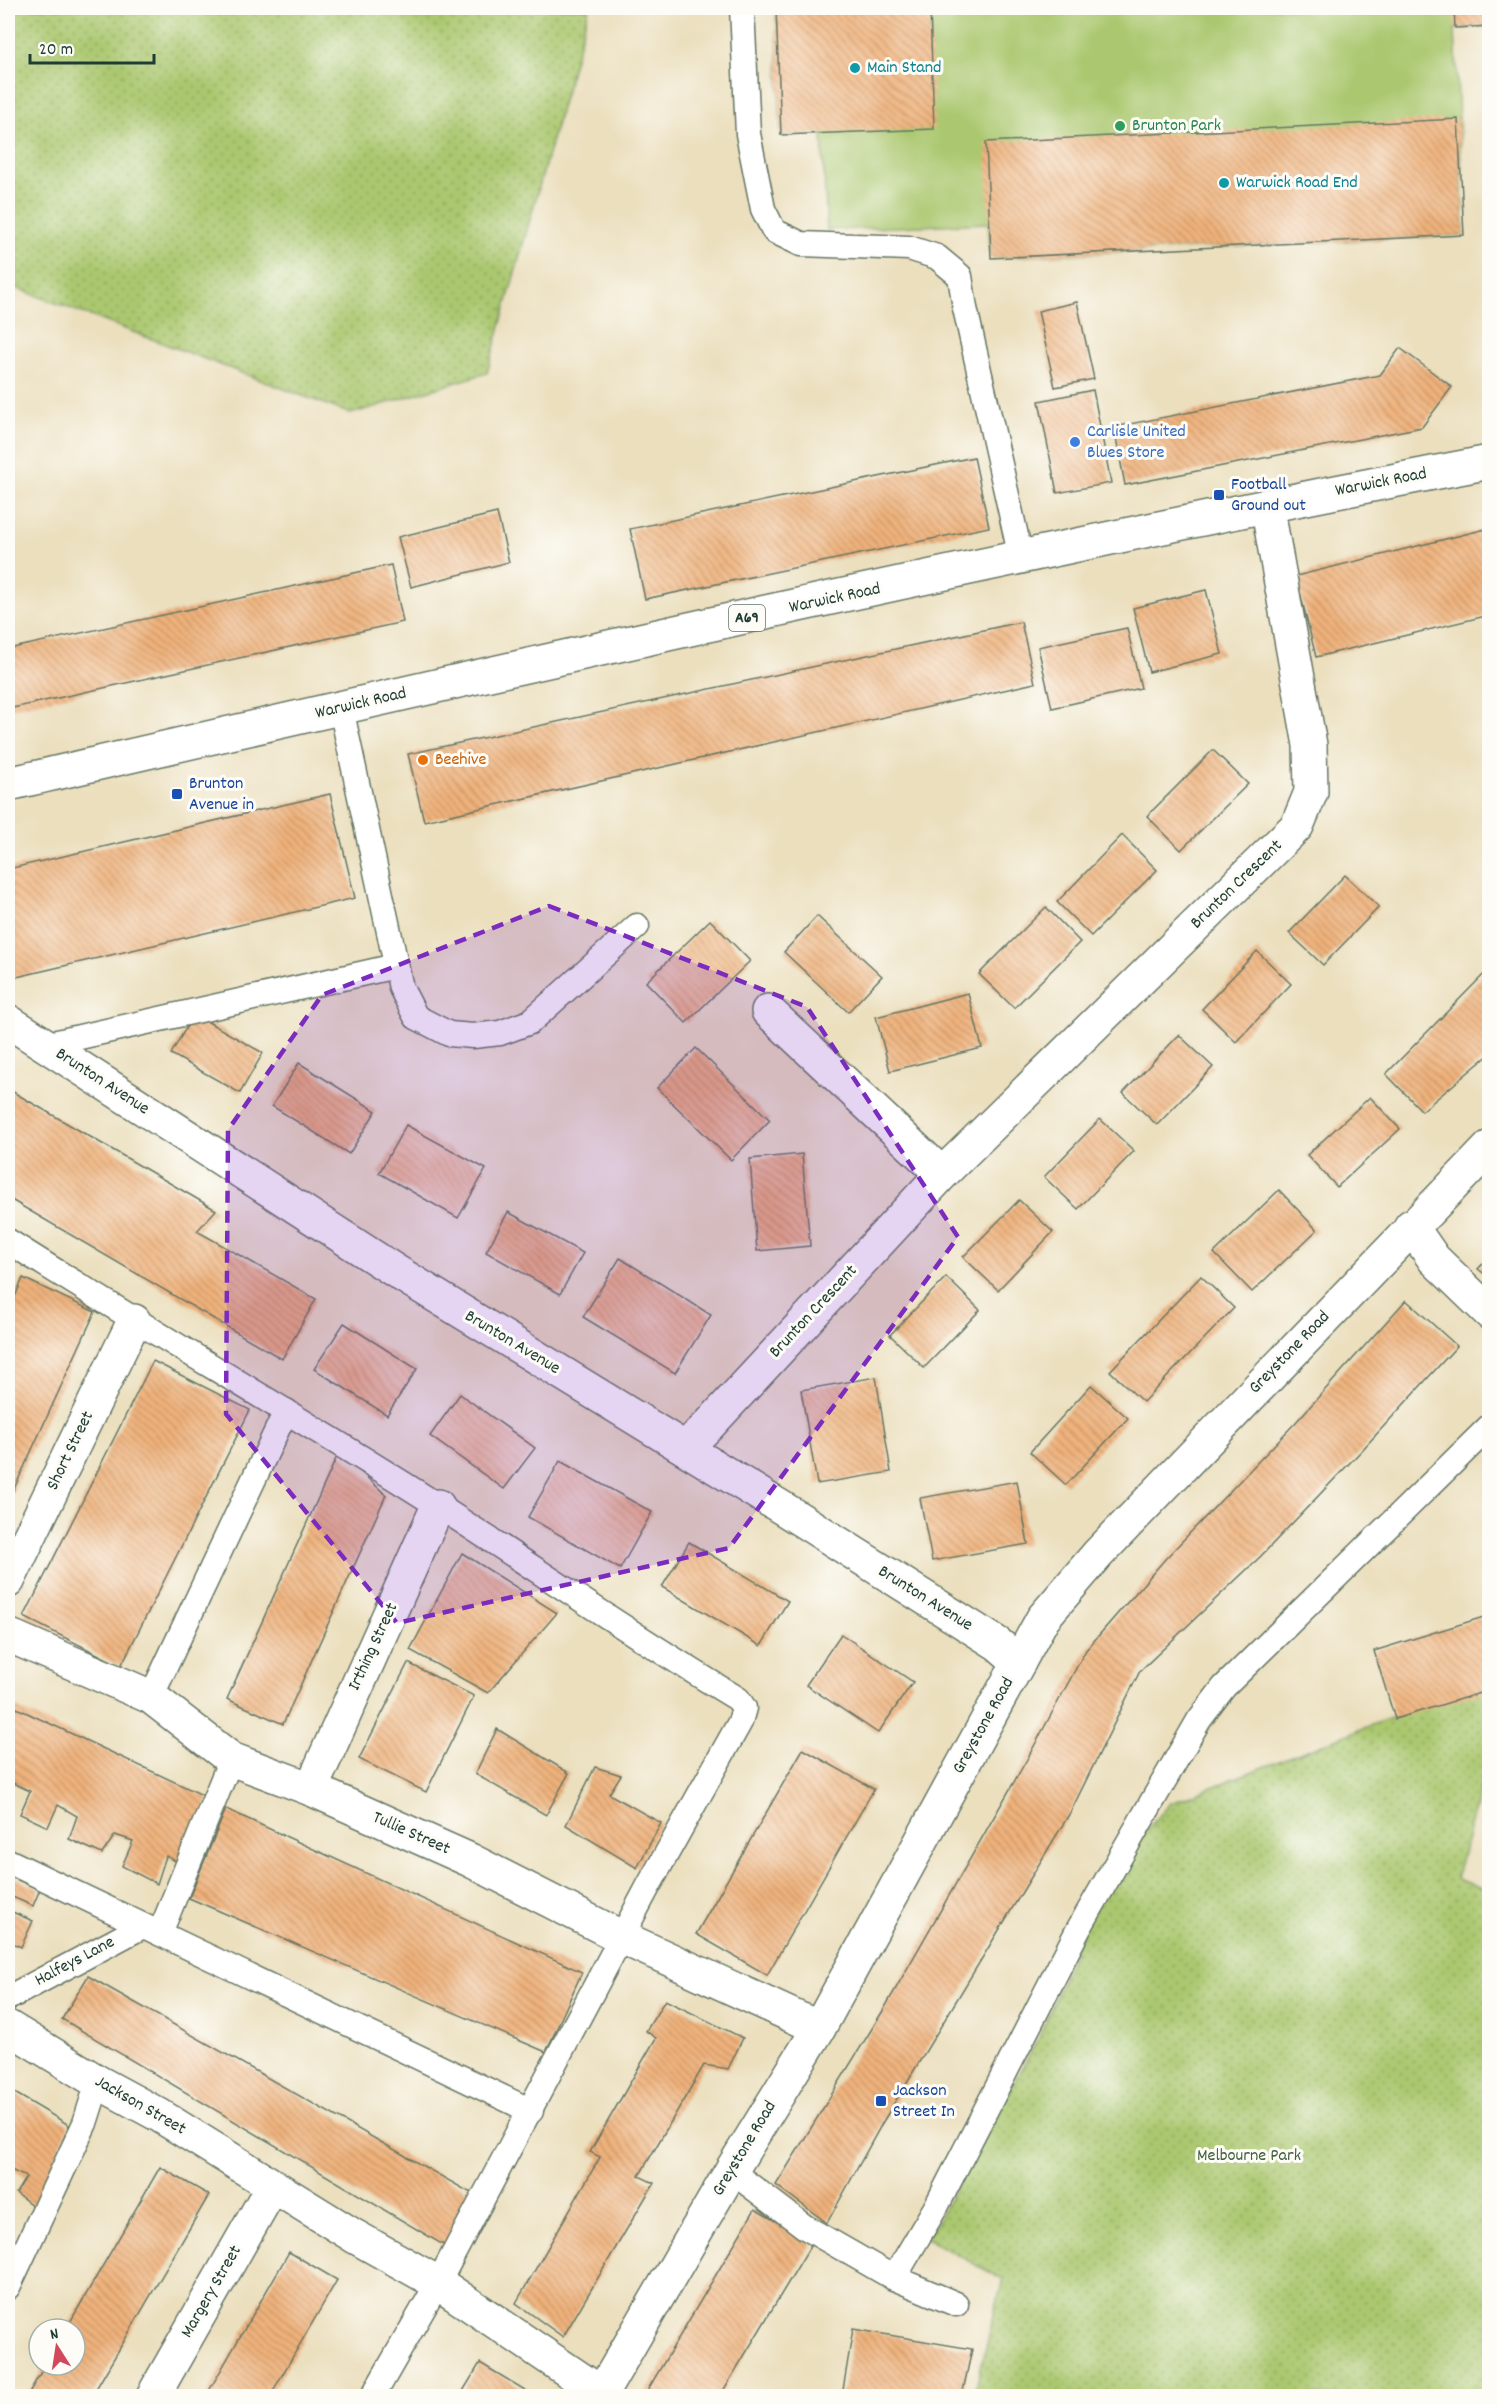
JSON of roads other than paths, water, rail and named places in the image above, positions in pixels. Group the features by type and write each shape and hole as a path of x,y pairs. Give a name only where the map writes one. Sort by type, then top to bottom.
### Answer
{"street":[{"name":"Warwick Road","path":"8,784 1021,558 1267,505 1490,462"},
{"name":"Brunton Crescent","path":"685,1448 717,1417 942,1174 1298,826 1311,792 1310,745 1267,505"},
{"path":"768,1011 942,1174"},
{"name":"Brunton Avenue","path":"8,1021 397,1272 685,1448 998,1644 1019,1662"},
{"name":"Greystone Road","path":"600,2395 731,2171 819,2028 1043,1618 1098,1554 1411,1226 1490,1147"},
{"path":"1411,1226 1434,1258 1490,1313"},
{"name":"Short Street","path":"8,1581 134,1321"},
{"name":"Irthing Street","path":"311,1789 438,1506"},
{"name":"Tullie Street","path":"8,1635 151,1697 231,1759 311,1789 470,1860 621,1937 819,2028"},
{"name":"Jackson Street","path":"8,2027 98,2082 159,2115 272,2187 438,2283 600,2395"},
{"name":"Margery Street","path":"153,2397 272,2187"}],"lane":[{"path":"742,8 748,134 763,209 774,231 801,244 909,248 937,257 960,276 965,308 1021,558"},
{"path":"341,708 400,988 416,1017 449,1034 473,1036 500,1034 530,1022 637,926"},
{"path":"44,1045 396,966"},
{"path":"8,1241 134,1321 286,1411 438,1506 738,1699 744,1708 741,1722 621,1937 438,2283 373,2397"},
{"path":"151,1697 286,1411"},
{"path":"894,2278 937,2205 1078,1930 1199,1720 1224,1688 1490,1426"},
{"path":"152,1929 231,1759"},
{"path":"8,1861 531,2111"},
{"name":"Halfeys Lane","path":"8,1998 152,1929"},
{"path":"8,2287 15,2249 85,2123 98,2082"},
{"path":"731,2171 805,2227 894,2278 956,2304"}],"place":[{"name":"Main Stand","path":"855,68"},
{"name":"Brunton Park","path":"1120,126"},
{"name":"Warwick Road End","path":"1224,183"},
{"name":"Carlisle United Blues Store","path":"1075,442"},
{"name":"Football Ground out","path":"1219,495"},
{"name":"Beehive","path":"423,760"},
{"name":"Brunton Avenue in","path":"177,794"},
{"name":"Jackson Street In","path":"881,2101"}],"park label":[{"name":"Melbourne Park","path":"1249,2156"}]}
